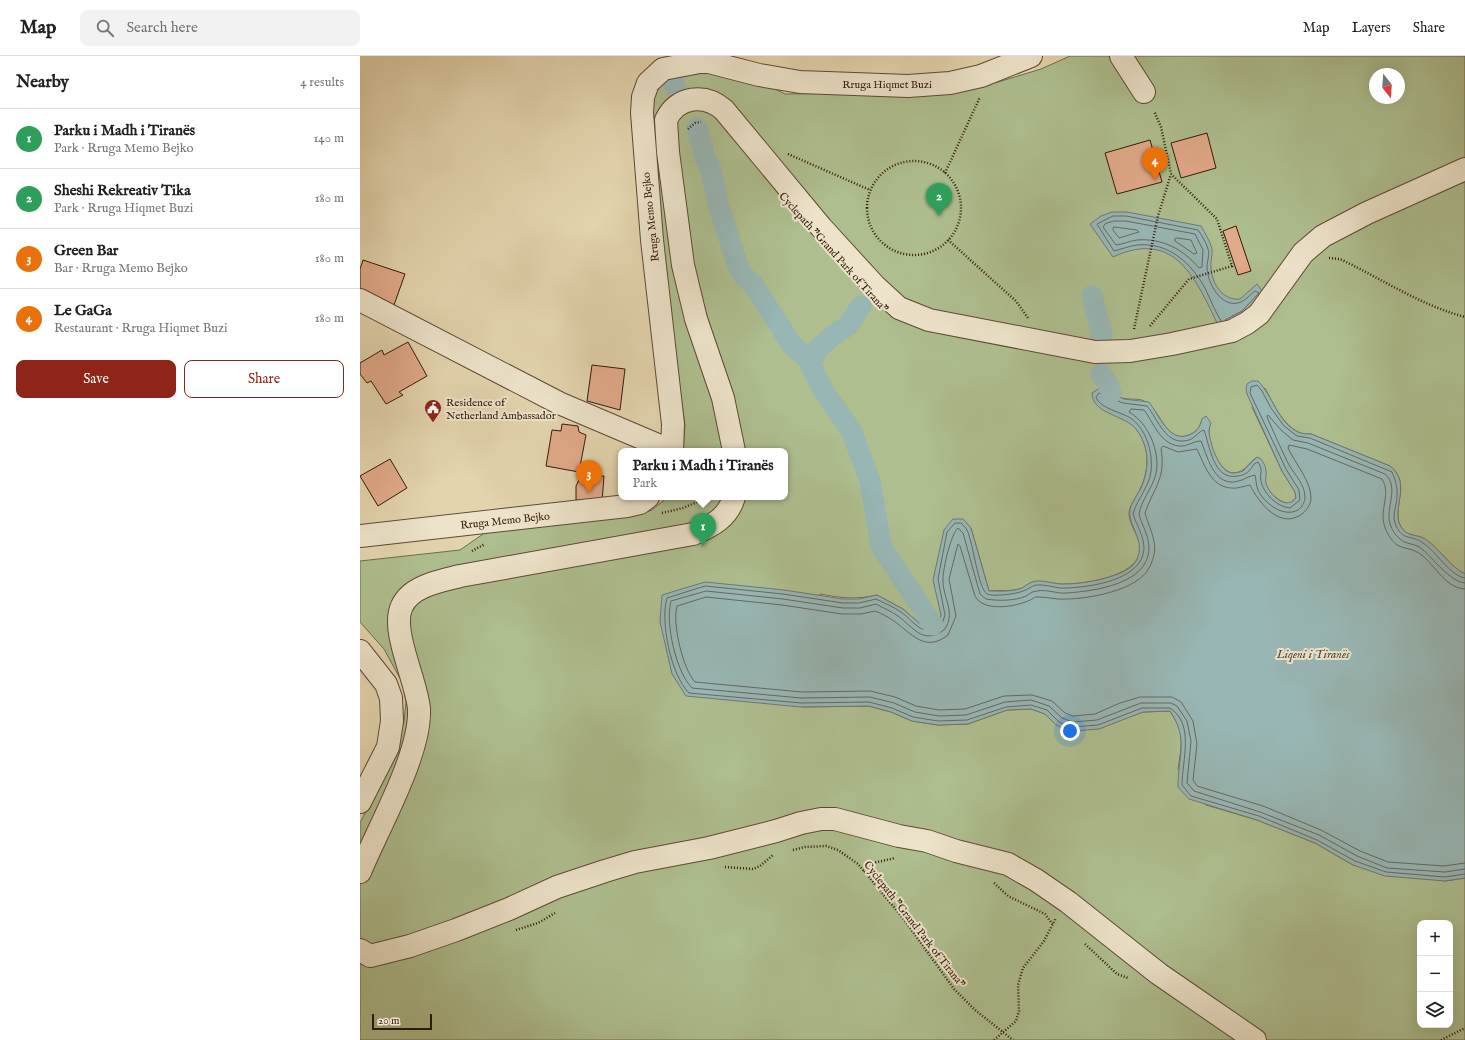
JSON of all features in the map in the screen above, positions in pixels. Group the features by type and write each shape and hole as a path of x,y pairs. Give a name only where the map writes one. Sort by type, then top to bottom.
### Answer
{"street":[{"name":"Rruga Hiqmet Buzi","path":"740,70 800,82 901,86 950,83 982,76 1031,56"},
{"path":"1122,56 1144,92"},
{"name":"Rruga Memo Bejko","path":"672,448 673,424 646,166 642,113 643,97 648,83 663,69 705,61 740,70"},
{"path":"733,448 723,398 696,319 683,264 668,152 666,120 670,110 685,100 695,98 713,102 736,124 844,253 888,300 899,308 929,320 1095,352 1130,351 1214,336 1232,331 1248,323 1267,305 1304,253 1323,236 1367,213 1465,169"},
{"name":"Rruga Memo Bejko","path":"360,300 559,403 665,448"},
{"path":"360,872 406,766 417,726 419,711 417,693 398,626 401,606 408,597 418,590 460,576 693,534 714,525 725,515 732,500"},
{"name":"Rruga Memo Bejko","path":"360,536 627,506 640,503 653,505"},
{"path":"360,650 377,670 386,684 391,698 392,721 388,747 360,802"},
{"path":"360,950 370,956 379,955 456,930 510,909 558,887 635,862 724,844 821,819 835,819 899,836 927,841 956,851 1008,864 1036,880 1068,902 1159,974 1255,1040"}],"path":[{"path":"945,173 980,99 982,76"},
{"path":"1130,351 1158,216 1171,174 1162,127 1144,92"},
{"path":"686,135 688,128 695,123 707,122"},
{"path":"766,161 784,154 791,155 870,190"},
{"path":"918,161 932,165 945,173 954,184 960,198 960,213 957,228 948,240 937,249 923,254 909,255 895,251 883,243 873,232 868,219 867,204 870,190 878,178 889,168 903,162 918,161"},
{"path":"1130,351 1189,279 1232,266 1218,219 1171,174"},
{"path":"948,240 1016,301 1028,317 1042,343"},
{"path":"1326,258 1340,259 1407,294 1450,313 1465,317"},
{"path":"653,505 683,508 702,500"},
{"path":"468,553 487,543"},
{"name":"Cyclepath \"Grand Park of Tirana\"","path":"789,850 805,847 826,846 838,850 858,864 903,918 954,989 975,1010 1013,1040"},
{"path":"722,867 753,869 760,866 774,854"},
{"path":"992,882 1008,896 1045,914 1053,925"},
{"path":"994,1040 1016,1021 1019,1011 1018,985 1023,968 1044,941 1056,917 1068,902"},
{"path":"514,930 538,923 560,910"},
{"path":"1441,1040 1465,1028"}],"green space":[{"path":"1070,56 1465,56 1465,574 1454,567 1425,539 1409,534 1403,530 1398,520 1401,488 1400,481 1397,473 1390,466 1311,434 1302,434 1298,432 1283,419 1265,388 1252,407 1282,471 1295,492 1296,498 1289,504 1279,500 1271,493 1266,483 1266,473 1257,457 1244,469 1238,472 1228,472 1223,468 1218,462 1211,446 1209,432 1210,426 1202,419 1198,429 1192,434 1181,437 1174,435 1150,405 1144,401 1122,398 1100,388 1100,407 1119,416 1130,423 1137,430 1142,437 1147,454 1144,481 1129,511 1130,521 1140,547 1140,553 1137,560 1124,571 1090,582 1062,584 1039,582 1014,590 989,591 971,528 944,530 938,598 941,615 938,624 928,627 919,623 903,609 877,595 862,598 848,598 820,594 802,707 869,706 891,712 912,721 938,725 968,724 1007,710 1031,709 1045,714 1056,725 1112,723 1143,712 1170,711 1178,726 1181,739 1181,752 1178,769 1206,805 1257,820 1315,843 1353,865 1445,881 1465,878 1465,1040 360,1040 360,823 395,753 404,721 406,702 402,682 384,649 360,622 360,561 460,550 486,532 635,516 652,510 664,500 788,500 788,448 683,448 685,425 666,292 650,114 653,95 666,78 703,69 765,84 785,94 946,92 998,82 1041,69"}],"water":[{"path":"1112,212 1127,212 1201,226 1212,249 1212,274 1216,285 1220,290 1228,297 1240,299 1257,284 1264,294 1245,314 1219,327 1202,292 1192,277 1181,264 1168,254 1153,249 1135,250 1113,257 1090,224 1101,216"},
{"name":"Liqeni i Tiranës","path":"1252,381 1258,381 1263,387 1285,422 1291,428 1300,433 1311,434 1390,466 1397,473 1400,481 1401,488 1398,520 1403,530 1409,534 1425,539 1454,567 1465,574 1465,878 1445,881 1385,876 1353,865 1315,843 1257,820 1189,799 1178,787 1181,739 1176,721 1170,711 1143,712 1099,729 1073,731 1066,730 1056,725 1045,714 1031,709 1007,710 968,724 938,725 912,721 891,712 869,706 801,707 686,696 672,674 660,622 662,595 705,582 784,590 843,599 859,599 877,595 903,609 919,623 928,627 938,624 941,615 933,580 944,530 953,519 963,519 971,528 989,591 1014,590 1036,581 1074,584 1094,581 1115,575 1131,567 1136,561 1139,553 1139,546 1130,513 1131,506 1146,475 1146,451 1141,436 1131,424 1097,406 1093,400 1092,393 1100,388 1124,399 1149,402 1165,426 1170,432 1176,435 1189,435 1196,431 1202,419 1206,416 1211,423 1209,432 1213,450 1223,468 1228,472 1233,473 1243,471 1257,457 1261,459 1265,466 1266,484 1272,494 1280,501 1288,503 1292,501 1296,498 1295,492 1282,471 1247,394 1247,384"}],"building":[{"path":"1207,133 1216,168 1181,178 1171,143"},
{"path":"1150,140 1162,182 1117,194 1105,153"},
{"path":"1236,226 1251,271 1238,275 1223,231"},
{"path":"363,260 405,274 394,305 360,293 360,269"},
{"path":"408,342 427,376 399,392 403,395 386,404 371,381 367,383 360,374 360,363 382,350 384,355"},
{"path":"592,365 625,369 620,410 587,401"},
{"path":"562,424 578,426 579,432 586,435 579,472 546,466 552,430 561,431"},
{"path":"390,459 407,488 378,506 360,476"},
{"path":"594,471 595,476 604,476 602,502 576,500 576,486 583,472"}],"waterway":[{"path":"672,78 679,97"},
{"path":"697,128 705,157 710,167 719,207 739,269 753,284 792,345 808,359 824,392 851,430 870,481 881,546 933,625"},
{"path":"1092,296 1102,335 1098,347"},
{"path":"810,363 819,348 832,336 849,325 861,306"},
{"path":"1101,374 1108,384 1111,393"}],"place":[{"name":"Le GaGa","path":"1155,180"},
{"name":"Sheshi Rekreativ Tika","path":"939,216"},
{"name":"Residence of Netherland Ambassador","path":"433,423"},
{"name":"Green Bar","path":"589,493"},
{"name":"Parku i Madh i Tiranës","path":"703,546"}]}
